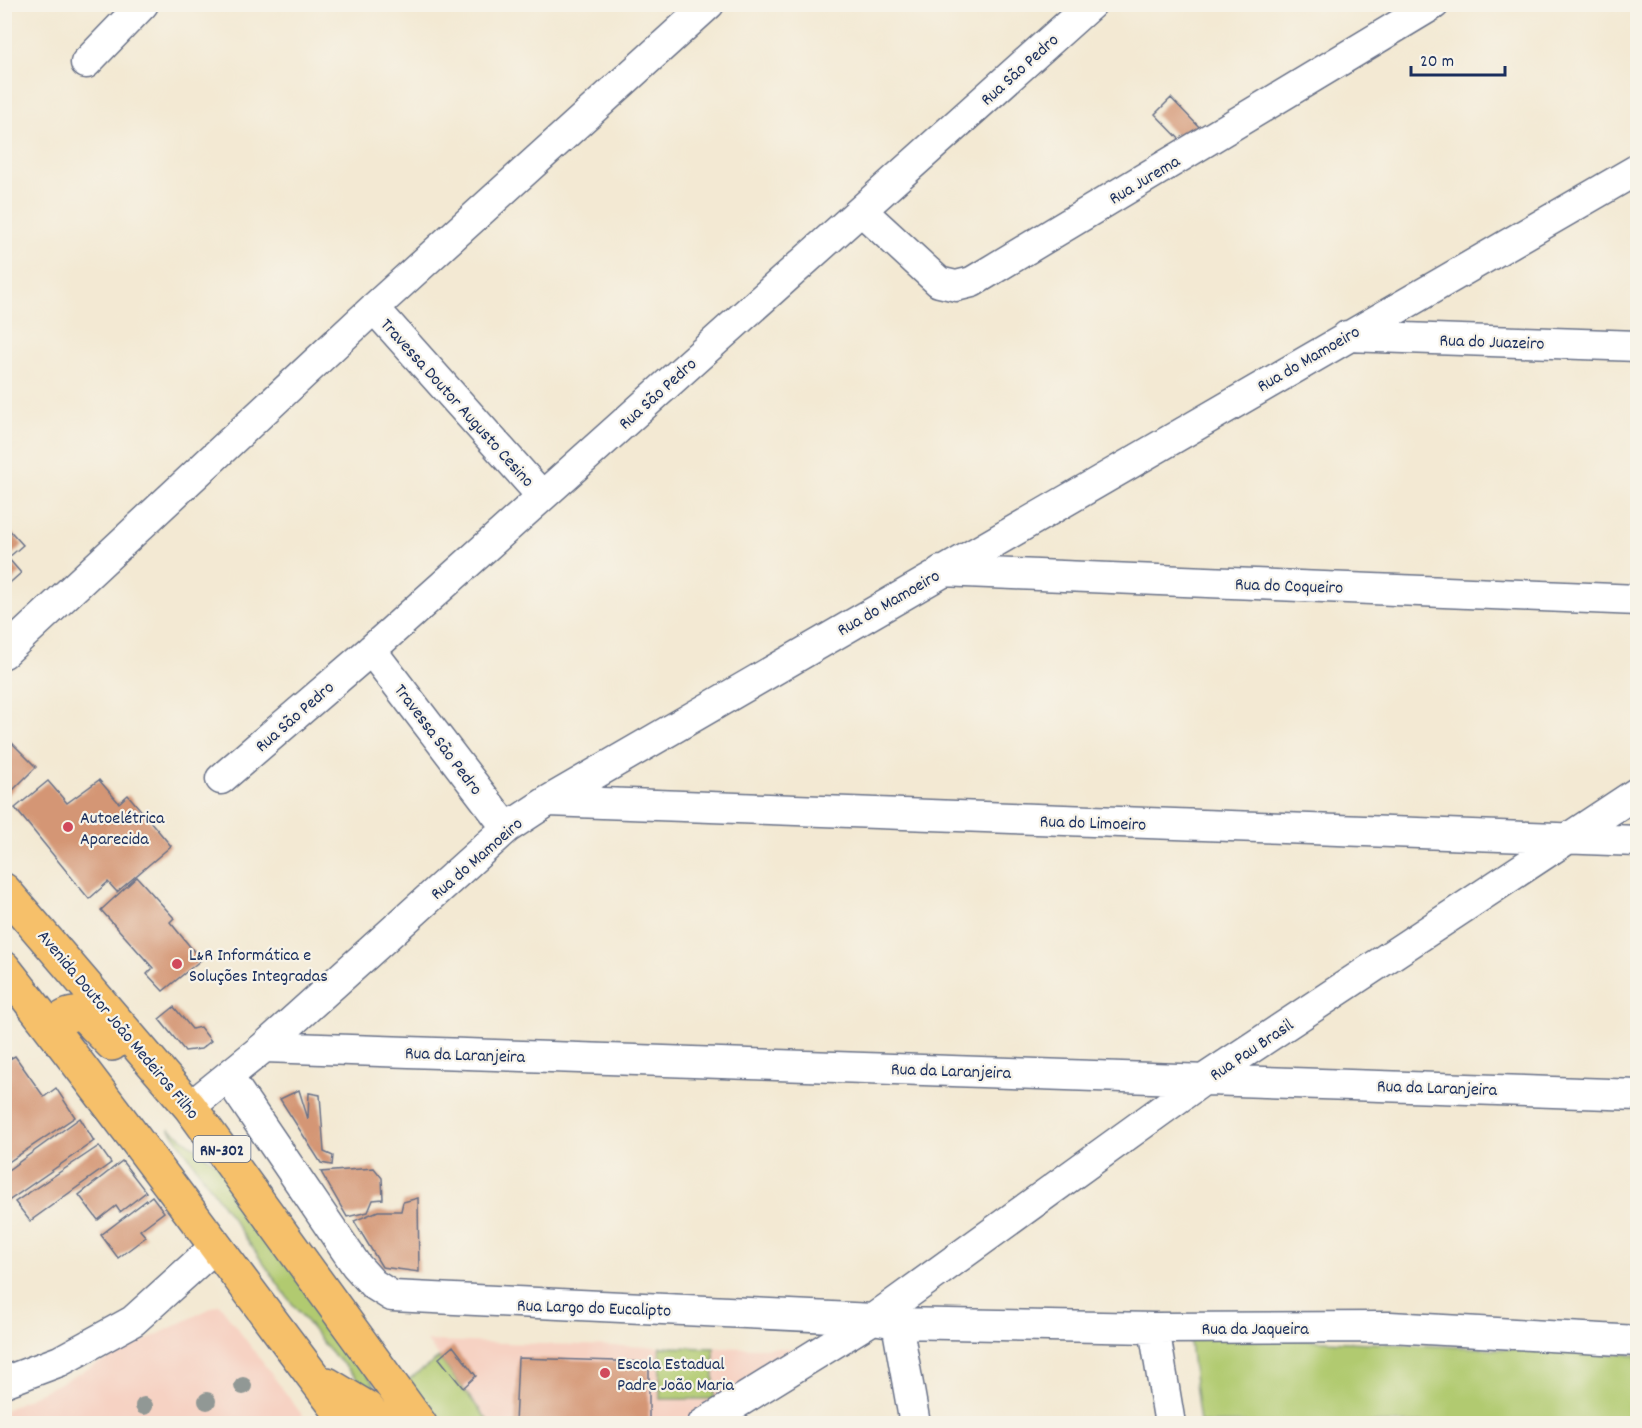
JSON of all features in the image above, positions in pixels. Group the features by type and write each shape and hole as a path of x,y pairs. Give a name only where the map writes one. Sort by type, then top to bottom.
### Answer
{"main road":[{"name":"Avenida Doutor João Medeiros Filho","path":"4,890 190,1107 420,1424"},
{"path":"4,968 138,1139 350,1424"},
{"path":"52,1028 60,1019 73,1013 83,1014 185,1129 236,1168"},
{"path":"313,1376 367,1408 380,1424"}],"street":[{"path":"86,63 143,4"},
{"name":"Rua São Pedro","path":"221,779 371,650 1091,4"},
{"name":"Rua Jurema","path":"862,211 939,282 956,286 972,282 1434,4"},
{"path":"4,653 697,8"},
{"name":"Rua do Mamoeiro","path":"190,1107 264,1047 507,828 548,801 1346,336 1638,169"},
{"name":"Travessa Doutor Augusto Cesino","path":"374,308 542,496"},
{"name":"Rua do Juazeiro","path":"1346,336 1638,346"},
{"name":"Rua do Coqueiro","path":"941,571 1638,600"},
{"name":"Travessa São Pedro","path":"371,650 507,828"},
{"name":"Rua Pau Brasil","path":"885,1321 1206,1078 1638,792"},
{"name":"Rua do Limoeiro","path":"548,801 1638,841"},
{"name":"Rua da Laranjeira","path":"264,1047 1206,1078 1638,1095"},
{"name":"Rua Largo do Eucalipto","path":"228,1077 356,1264 373,1284 392,1296 885,1321"},
{"path":"4,1382 60,1361 134,1321 216,1246"},
{"path":"703,1424 885,1321 915,1424"},
{"name":"Rua da Jaqueira","path":"885,1321 1154,1328 1390,1327 1638,1341"},
{"path":"1154,1328 1170,1424"}],"shaded area":[{"path":"219,1304 308,1423 5,1423 5,1410"},
{"name":"Escola Estadual Padre João Maria","path":"427,1341 793,1348 686,1423 490,1424"}],"green space":[{"path":"169,1128 234,1177 397,1418 329,1350 287,1297"},
{"path":"1189,1335 1637,1355 1637,1423 1200,1423"},
{"path":"660,1347 714,1348 714,1399 660,1399"},
{"path":"439,1358 490,1423 437,1423 405,1382"}],"building":[{"path":"1171,98 1203,131 1187,147 1155,114"},
{"path":"4,524 23,545 8,558 21,573 4,588"},
{"path":"6,737 36,767 4,799 4,739"},
{"path":"99,780 119,803 128,795 171,846 117,892 108,882 89,899 15,808 48,781 67,803"},
{"path":"137,877 174,918 170,922 201,960 163,991 147,974 153,968 101,910"},
{"path":"174,1007 192,1029 200,1027 211,1041 201,1049 185,1051 159,1019"},
{"path":"15,1056 44,1097 56,1088 75,1117 4,1165 4,1062"},
{"path":"299,1090 308,1119 309,1093 320,1095 324,1152 333,1156 332,1165 321,1163 280,1099"},
{"path":"80,1118 94,1141 4,1204 4,1173"},
{"path":"99,1146 111,1163 30,1221 15,1202"},
{"path":"122,1161 146,1192 120,1212 116,1206 98,1220 79,1195"},
{"path":"374,1168 382,1178 383,1199 373,1200 368,1212 347,1217 321,1172"},
{"path":"152,1196 164,1212 140,1230 146,1237 118,1258 101,1235"},
{"path":"418,1198 419,1272 382,1267 354,1221 378,1211 401,1211 403,1202"},
{"path":"453,1346 476,1376 463,1388 439,1358"},
{"path":"518,1358 649,1362 649,1424 515,1424"}],"place":[{"name":"Autoelétrica Aparecida","path":"68,827"},
{"name":"L&R Informática e Soluções Integradas","path":"177,964"},
{"name":"Escola Estadual Padre João Maria","path":"605,1373"}]}
